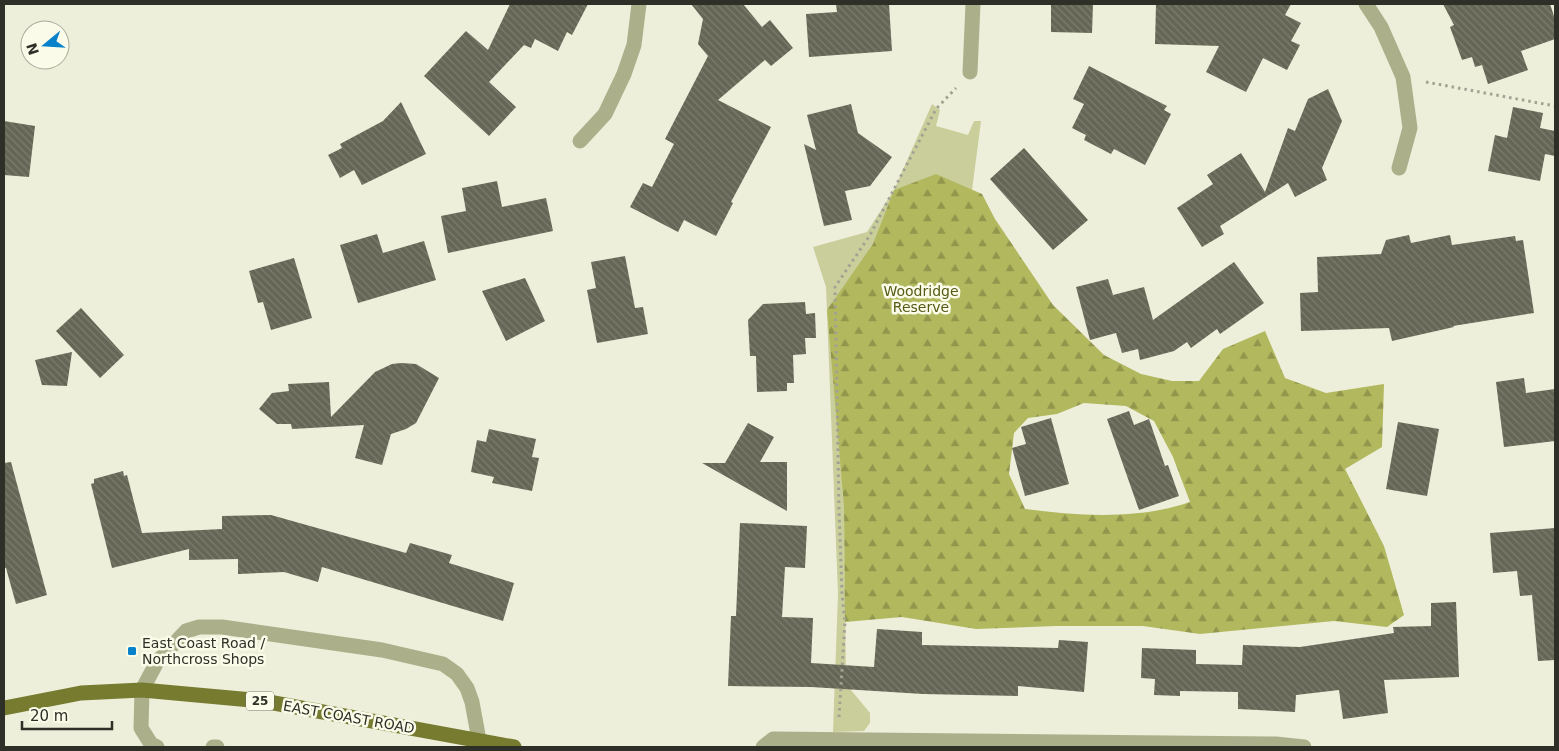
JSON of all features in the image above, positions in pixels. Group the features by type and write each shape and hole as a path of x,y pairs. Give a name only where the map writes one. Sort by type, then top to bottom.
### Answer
{"main road":[{"name":"EAST COAST ROAD","path":"4,708 81,694 142,690 263,701 514,747"}],"street":[{"path":"580,141 605,114 624,74 634,45 639,4"},
{"path":"970,72 973,4"},
{"path":"1366,4 1381,27 1402,77 1410,128 1399,168"},
{"path":"156,747 151,744 141,728 142,690 157,662 186,631 199,628 222,627 382,650 443,664 457,674 467,688 472,702 479,740"},
{"path":"763,747 774,739 1276,744 1304,747"}],"path":[{"path":"837,740 845,622 842,594 839,509 835,287 870,235 936,110 970,72"},
{"path":"1402,77 1555,106"}],"green space":[{"name":"Woodridge Reserve","path":"932,104 940,110 936,126 968,135 974,121 981,121 971,198 844,506 846,684 870,713 870,723 864,731 833,732 838,594 826,287 813,247 867,232 894,190"},
{"name":"Woodridge Reserve","path":"936,174 982,194 995,219 1053,305 1104,355 1141,374 1172,381 1199,381 1223,349 1265,331 1285,378 1326,393 1384,384 1382,447 1345,469 1384,546 1404,615 1387,627 1334,621 1200,634 1143,626 1056,626 976,629 902,617 845,622 844,506 827,310 873,244 894,190","holes":["1084,403 1126,406 1154,421 1173,457 1190,502 1150,512 1108,515 1087,515 1025,509 1009,474 1014,433 1028,418 1057,414"]}],"building":[{"path":"510,4 588,4 572,35 567,32 558,51 535,39 531,48 524,45 489,82 516,107 489,136 424,76 466,31 488,50"},
{"path":"691,4 743,4 762,27 770,20 793,48 771,66 765,60 718,100 771,127 731,202 733,203 716,236 684,220 678,232 630,207 643,183 652,187 674,144 665,139 708,56 698,44 703,19"},
{"path":"836,4 889,4 892,51 809,57 806,14 837,12"},
{"path":"1051,4 1093,4 1092,33 1051,32"},
{"path":"1156,4 1291,4 1285,15 1301,23 1291,41 1300,45 1287,70 1263,58 1246,92 1206,72 1219,46 1155,44"},
{"path":"1443,4 1550,4 1555,19 1555,39 1521,51 1528,70 1488,84 1482,65 1475,67 1472,57 1462,60 1450,27 1454,25"},
{"path":"1089,66 1167,106 1164,110 1171,114 1145,165 1114,149 1111,154 1084,140 1086,135 1072,128 1084,104 1073,99"},
{"path":"1328,89 1342,121 1322,168 1327,180 1295,197 1288,183 1220,226 1224,234 1202,247 1177,208 1213,184 1207,175 1241,153 1265,192 1288,128 1295,131 1308,99"},
{"path":"401,102 426,154 362,185 354,170 340,178 328,155 342,148 340,144 383,121"},
{"path":"851,104 858,133 892,157 870,186 845,191 852,220 824,226 804,144 816,150 807,115"},
{"path":"1513,107 1543,113 1540,128 1555,131 1555,156 1545,154 1540,181 1488,171 1495,135 1507,138"},
{"path":"4,121 35,126 29,177 4,175"},
{"path":"1024,148 1088,220 1053,250 990,179"},
{"path":"497,181 502,207 546,198 553,231 448,253 441,216 466,211 462,188"},
{"path":"377,234 383,253 424,241 436,280 358,303 340,245"},
{"path":"1409,235 1411,243 1450,235 1452,245 1515,236 1516,241 1523,240 1534,313 1453,326 1392,341 1389,328 1301,331 1300,293 1318,292 1317,257 1381,254 1386,240"},
{"path":"625,256 635,308 643,307 648,334 597,343 587,290 596,288 591,262"},
{"path":"294,258 312,318 271,330 263,302 258,303 249,271"},
{"path":"1234,262 1264,303 1220,334 1217,329 1191,348 1187,342 1174,351 1140,360 1138,349 1122,353 1116,333 1090,340 1076,287 1108,279 1113,295 1144,287 1153,320"},
{"path":"525,278 545,321 506,341 482,291"},
{"path":"805,302 806,314 815,313 816,338 805,338 806,354 793,355 794,383 787,383 787,391 757,392 756,356 750,356 748,320 763,304"},
{"path":"81,308 124,355 100,378 56,331"},
{"path":"72,352 67,386 42,385 35,360"},
{"path":"392,364 416,364 439,378 416,423 391,434 382,465 355,458 364,425 292,429 291,424 277,424 259,409 272,393 289,391 288,384 329,382 331,417 375,372"},
{"path":"1524,378 1526,393 1555,389 1555,441 1504,447 1496,382"},
{"path":"1129,411 1134,425 1149,419 1165,466 1168,465 1179,496 1139,510 1107,419"},
{"path":"1051,418 1069,484 1025,496 1012,448 1026,444 1021,427"},
{"path":"1398,422 1439,429 1427,496 1386,489"},
{"path":"748,423 774,437 760,462 787,462 787,511 702,463 725,463"},
{"path":"489,429 536,439 532,457 539,458 532,491 492,483 494,477 471,472 477,440 486,442"},
{"path":"11,462 47,595 16,604 6,568 4,568 4,463"},
{"path":"123,471 124,476 127,475 142,533 222,529 222,516 271,515 406,553 410,543 452,555 449,563 514,583 503,621 322,567 318,582 284,572 238,574 238,559 189,560 189,549 112,568 91,484 94,483 94,479"},
{"path":"740,523 807,526 805,568 785,567 782,617 813,618 811,663 874,667 877,629 922,632 922,645 1058,648 1059,640 1088,642 1084,692 1018,686 1018,696 923,694 811,687 728,686 731,616 736,616"},
{"path":"1555,528 1555,660 1538,661 1532,595 1520,596 1517,571 1493,573 1490,533"},
{"path":"1456,602 1459,677 1384,680 1388,713 1343,719 1339,690 1296,695 1295,712 1238,709 1238,692 1180,691 1180,696 1154,695 1155,679 1141,678 1142,648 1196,650 1196,664 1242,665 1243,645 1300,647 1394,633 1393,627 1431,626 1431,603"}],"place":[{"name":"East Coast Road / Northcross Shops","path":"132,651"}]}
